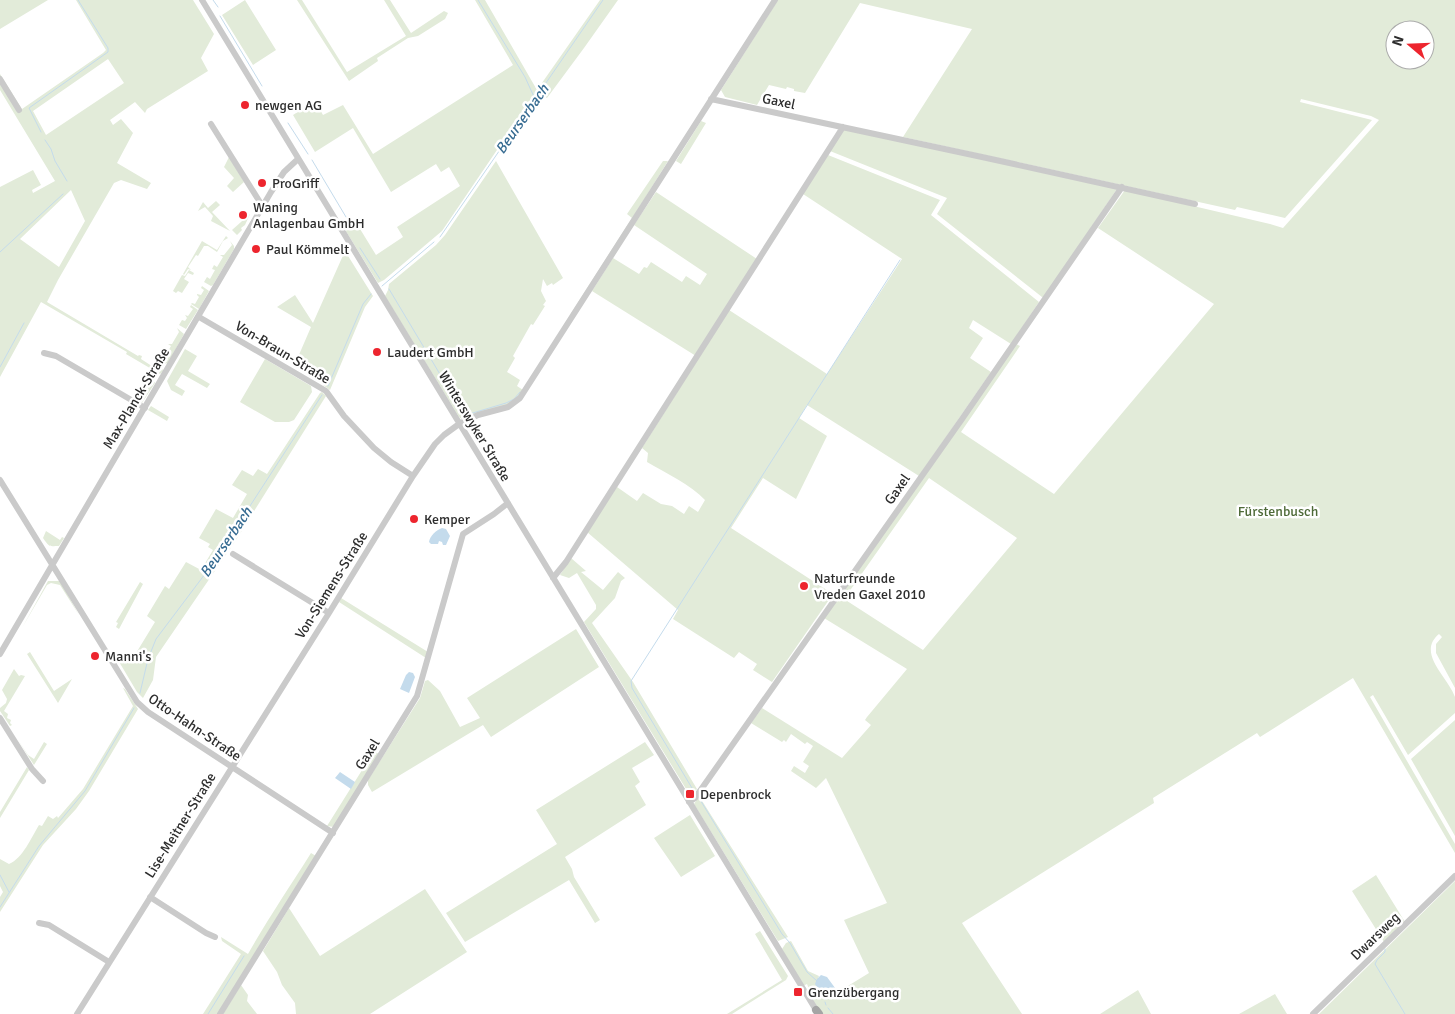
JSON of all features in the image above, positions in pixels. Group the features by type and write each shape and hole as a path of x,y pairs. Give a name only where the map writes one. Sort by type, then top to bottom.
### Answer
{"street":[{"name":"Winterswyker Straße","path":"202,0 818,1012"},
{"name":"Von-Siemens-Straße","path":"231,766 329,613 413,476 436,444 444,435 459,424 478,415 508,407 520,398 775,0"},
{"path":"0,79 19,110"},
{"name":"Gaxel","path":"711,99 1195,204"},
{"path":"211,124 263,207"},
{"path":"553,578 566,562 843,127"},
{"name":"Max-Planck-Straße","path":"0,654 284,172 298,159"},
{"name":"Gaxel","path":"689,802 695,798 866,556 1122,187"},
{"name":"Von-Braun-Straße","path":"199,317 326,391 344,416 374,448 413,476"},
{"path":"44,353 56,356 144,408"},
{"name":"Otto-Hahn-Straße","path":"0,480 137,702 148,712 333,833"},
{"name":"Gaxel","path":"220,1014 417,696 462,534 508,504"},
{"path":"233,554 329,613"},
{"path":"0,718 32,769 43,781"},
{"name":"Lise-Meitner-Straße","path":"77,1014 231,766"},
{"name":"Dwarsweg","path":"1313,1014 1455,876"},
{"name":"Lise-Meitner-Straße","path":"150,897 215,937"},
{"path":"40,923 49,924 110,962"}],"green space":[{"path":"0,0 48,0 0,29"},
{"path":"76,0 193,0 214,34 201,58 208,71 147,109 145,113 135,102 110,120 113,125 121,119 133,133 117,163 151,183 147,189 121,180 114,183 47,302 138,356 142,356 141,359 158,370 162,368 163,371 160,374 126,354 127,352 41,302 0,377 0,187 33,170 41,185 32,190 33,193 55,181 0,90 0,74 22,109 106,50","holes":["108,59 124,83 46,135 33,111","71,190 85,221 59,267 20,239"]},
{"path":"245,0 276,50 253,65 222,15"},
{"path":"297,0 302,0 347,72 406,36 384,0 390,0 411,33 444,11 448,13 445,19 418,36 408,38 377,58 378,61 349,81"},
{"path":"475,0 485,0 537,90 600,0 618,0 547,98 537,91 442,231 378,283 344,228 349,224 357,224 376,255 403,237 397,227 460,186 449,167 441,172 436,164 391,192 353,128 315,152 293,115 315,101 323,115 343,105 373,154 513,65"},
{"name":"Fürstenbusch","path":"778,0 1455,0 1455,688 1436,653 1436,644 1442,637 1439,634 1433,641 1431,649 1436,665 1455,697 1455,713 1408,755 1373,695 1370,697 1455,844 1455,853 1353,678 1260,737 1257,733 1153,798 1154,803 962,923 1022,1014 822,1014 814,1002 807,984 803,986 782,949 786,943 791,941 808,971 819,976 816,984 825,1000 869,973 844,920 887,903 826,778 816,788 791,771 794,766 805,773 809,766 803,762 813,746 807,742 805,744 791,734 786,742 784,740 782,742 751,723 762,708 842,758 871,725 865,720 907,669 824,618 1016,344 1020,346 961,432 1054,494 1214,304 1098,228 1125,190 1283,228 1379,120 1371,116 1301,99 1300,102 1372,120 1285,218 1237,207 1235,210 903,137 972,29 860,3 805,93 794,91 794,89 787,87 786,89 769,85 757,105 725,97 721,90","holes":["929,478 1017,538 923,650 844,599"]},
{"path":"701,121 706,123 681,164 676,161"},
{"path":"844,129 1117,189 1044,297 1042,297 937,214 947,198 830,151"},
{"path":"828,155 940,200 931,215 1039,302 1011,344 973,320 969,328 983,338 970,358 991,372 919,476 807,405 799,418 827,436 796,499 763,478 731,528 833,594 772,682 753,670 757,664 739,652 734,658 673,619 678,610 587,532 617,487 637,501 643,493 661,504 672,506 684,514 689,506 698,512 705,500 686,484 647,462 648,453 642,448 729,310 827,374 902,259 803,194"},
{"path":"229,157 244,182 233,192 227,186 234,178 224,167"},
{"path":"496,161 563,278 553,285 552,283 547,286 543,279 541,291 546,301 543,305 545,306 533,325 531,324 513,356 515,358 507,372 520,380 517,386 523,390 514,403 463,420 459,417 385,296 389,284 436,245 445,235"},
{"path":"663,161 668,161 572,315 570,315 632,218 627,214"},
{"path":"656,192 757,259 696,356 592,291 613,258 639,274 651,262 682,282 686,276 700,285 707,274 634,225"},
{"path":"216,201 220,205 212,212 230,231 211,221 213,216 205,207 198,211 203,202 208,208"},
{"path":"250,214 245,225 241,228 242,230 237,235 232,230"},
{"path":"226,236 228,238 223,241 217,252 208,246 204,246 188,267 191,270 188,269 183,274 202,241 217,250"},
{"path":"230,241 234,246 234,249 211,286 204,282 207,277 210,279 215,270 212,269 214,265 217,267 223,257 220,255 224,255 232,245"},
{"path":"345,251 373,296 365,307 330,390 323,385 325,381 295,364 311,327 277,307 295,295 313,323"},
{"path":"189,270 194,273 193,275 188,273 184,279 189,282 182,293 178,291 176,293 173,291 182,275 185,276"},
{"path":"202,286 209,291 199,309 191,304 195,304 199,297 197,294 201,295 204,290 201,288"},
{"path":"191,305 198,310 186,329 179,325 182,320 185,321 187,318 185,315 188,316 193,309 190,307"},
{"path":"177,328 184,334 168,363 164,364 158,361 162,361 166,354 164,351 167,353 171,346 168,344 172,344 179,332"},
{"path":"185,349 197,356 188,371 210,384 207,388 182,374 175,385 185,391 182,396 171,390 167,381"},
{"path":"265,359 311,386 312,392 294,420 275,422 240,402"},
{"path":"152,379 155,383 142,403 139,402 140,399"},
{"path":"322,392 326,396 236,540 156,657 153,680 143,698 137,692 115,655 130,663 155,622 147,616 165,586 169,589 186,562 201,570 213,550 208,547 210,544 199,538 216,509 233,518 247,494 232,485 242,470 253,476 258,469 267,474"},
{"path":"151,406 169,417 167,421 148,410"},
{"path":"46,531 60,540 62,537 64,538 59,546 51,546 47,543 43,538"},
{"path":"571,558 586,571 581,572 603,590 618,572 625,578 621,581 615,598 592,623 633,682 697,789 691,797 584,622 596,609 596,605 577,573 569,578 560,575"},
{"path":"48,581 60,581 79,615 60,585 51,583 47,585 22,628"},
{"path":"140,582 143,584 119,629 116,627 118,623 116,622"},
{"path":"341,598 428,652 426,658 339,602"},
{"path":"576,629 599,667 491,737 483,725 372,792 368,785 368,780 420,698 425,681 428,680 440,691 460,727 480,718 467,698"},
{"path":"30,652 54,691 72,679 58,703 27,654"},
{"path":"14,669 19,676 25,676 4,711 8,714 7,718 11,720 10,723 12,725 10,726 0,708 6,703 7,699 2,690"},
{"path":"123,688 138,709 89,791 76,809 43,845 0,912 0,897 3,892 0,886 0,859 9,864 14,861 26,847 39,825 42,826 48,816 53,819 57,816 58,818 83,789 133,706"},
{"path":"1455,720 1455,836 1411,759"},
{"path":"16,737 28,755 34,759 44,742 47,744 34,765"},
{"path":"645,742 654,755 632,768 640,782 635,786 646,805 565,857 574,877 600,920 595,923 569,880 465,942 446,913 557,844 536,810"},
{"path":"374,751 379,754 334,827 327,826"},
{"path":"27,767 29,770 0,818 0,812"},
{"path":"699,796 788,937 778,941 694,804"},
{"path":"690,815 715,856 681,877 654,838"},
{"path":"311,853 316,856 218,1014 203,1014 241,954 222,941 221,937 248,954"},
{"path":"1376,875 1405,922 1384,942 1352,891"},
{"path":"1455,881 1455,1014 1319,1014"},
{"path":"425,889 467,952 370,1014 296,1014 295,1003 282,985 277,972 263,951 289,908 320,956"},
{"path":"760,931 788,976 786,980 732,1014 727,1014 782,980 755,934"},
{"path":"241,985 248,995 247,1001 257,1014 223,1014"},
{"path":"1138,990 1151,1014 1100,1014"},
{"path":"1275,994 1287,1014 1239,1014"}],"water":[{"path":"442,528 446,529 450,536 446,545 439,541 438,544 431,544 429,542 432,535"},
{"path":"409,672 413,673 415,677 409,693 400,689"},
{"path":"340,772 355,782 351,789 335,778"},
{"path":"821,975 827,977 838,992 825,1000 815,984"}],"waterway":[{"path":"41,132 29,108 108,52 108,48 78,0"},
{"path":"213,0 218,7"},
{"path":"478,0 525,77 535,99"},
{"name":"Beurserbach","path":"440,237 603,0"},
{"path":"220,16 262,86"},
{"path":"288,123 308,154"},
{"path":"45,140 67,181"},
{"path":"312,160 346,217"},
{"path":"0,252 63,194"},
{"name":"Beurserbach","path":"382,286 434,242"},
{"path":"360,248 380,279"},
{"path":"695,793 632,688 631,681 900,260"},
{"path":"389,289 462,411"},
{"name":"Beurserbach","path":"328,386 363,304 371,294"},
{"path":"0,367 24,323"},
{"path":"466,415 506,403 514,399 520,392"},
{"name":"Beurserbach","path":"140,693 148,659 156,639 211,566 322,395"},
{"name":"Beurserbach","path":"0,907 39,846 85,791 134,708"},
{"path":"699,798 782,934 790,943 807,972 817,981"},
{"path":"0,875 9,892"},
{"path":"1385,949 1385,952 1375,964 1405,1014"},
{"path":"208,1014 244,956"},
{"path":"828,1008 833,1014"}],"place":[{"name":"newgen AG","path":"245,105"},
{"name":"ProGriff","path":"262,183"},
{"name":"Waning Anlagenbau GmbH","path":"243,215"},
{"name":"Paul Kömmelt","path":"256,249"},
{"name":"Laudert GmbH","path":"377,352"},
{"name":"Kemper","path":"414,519"},
{"name":"Naturfreunde Vreden Gaxel 2010","path":"804,586"},
{"name":"Manni's","path":"95,656"},
{"name":"Depenbrock","path":"690,794"},
{"name":"Grenzübergang","path":"798,992"}]}
